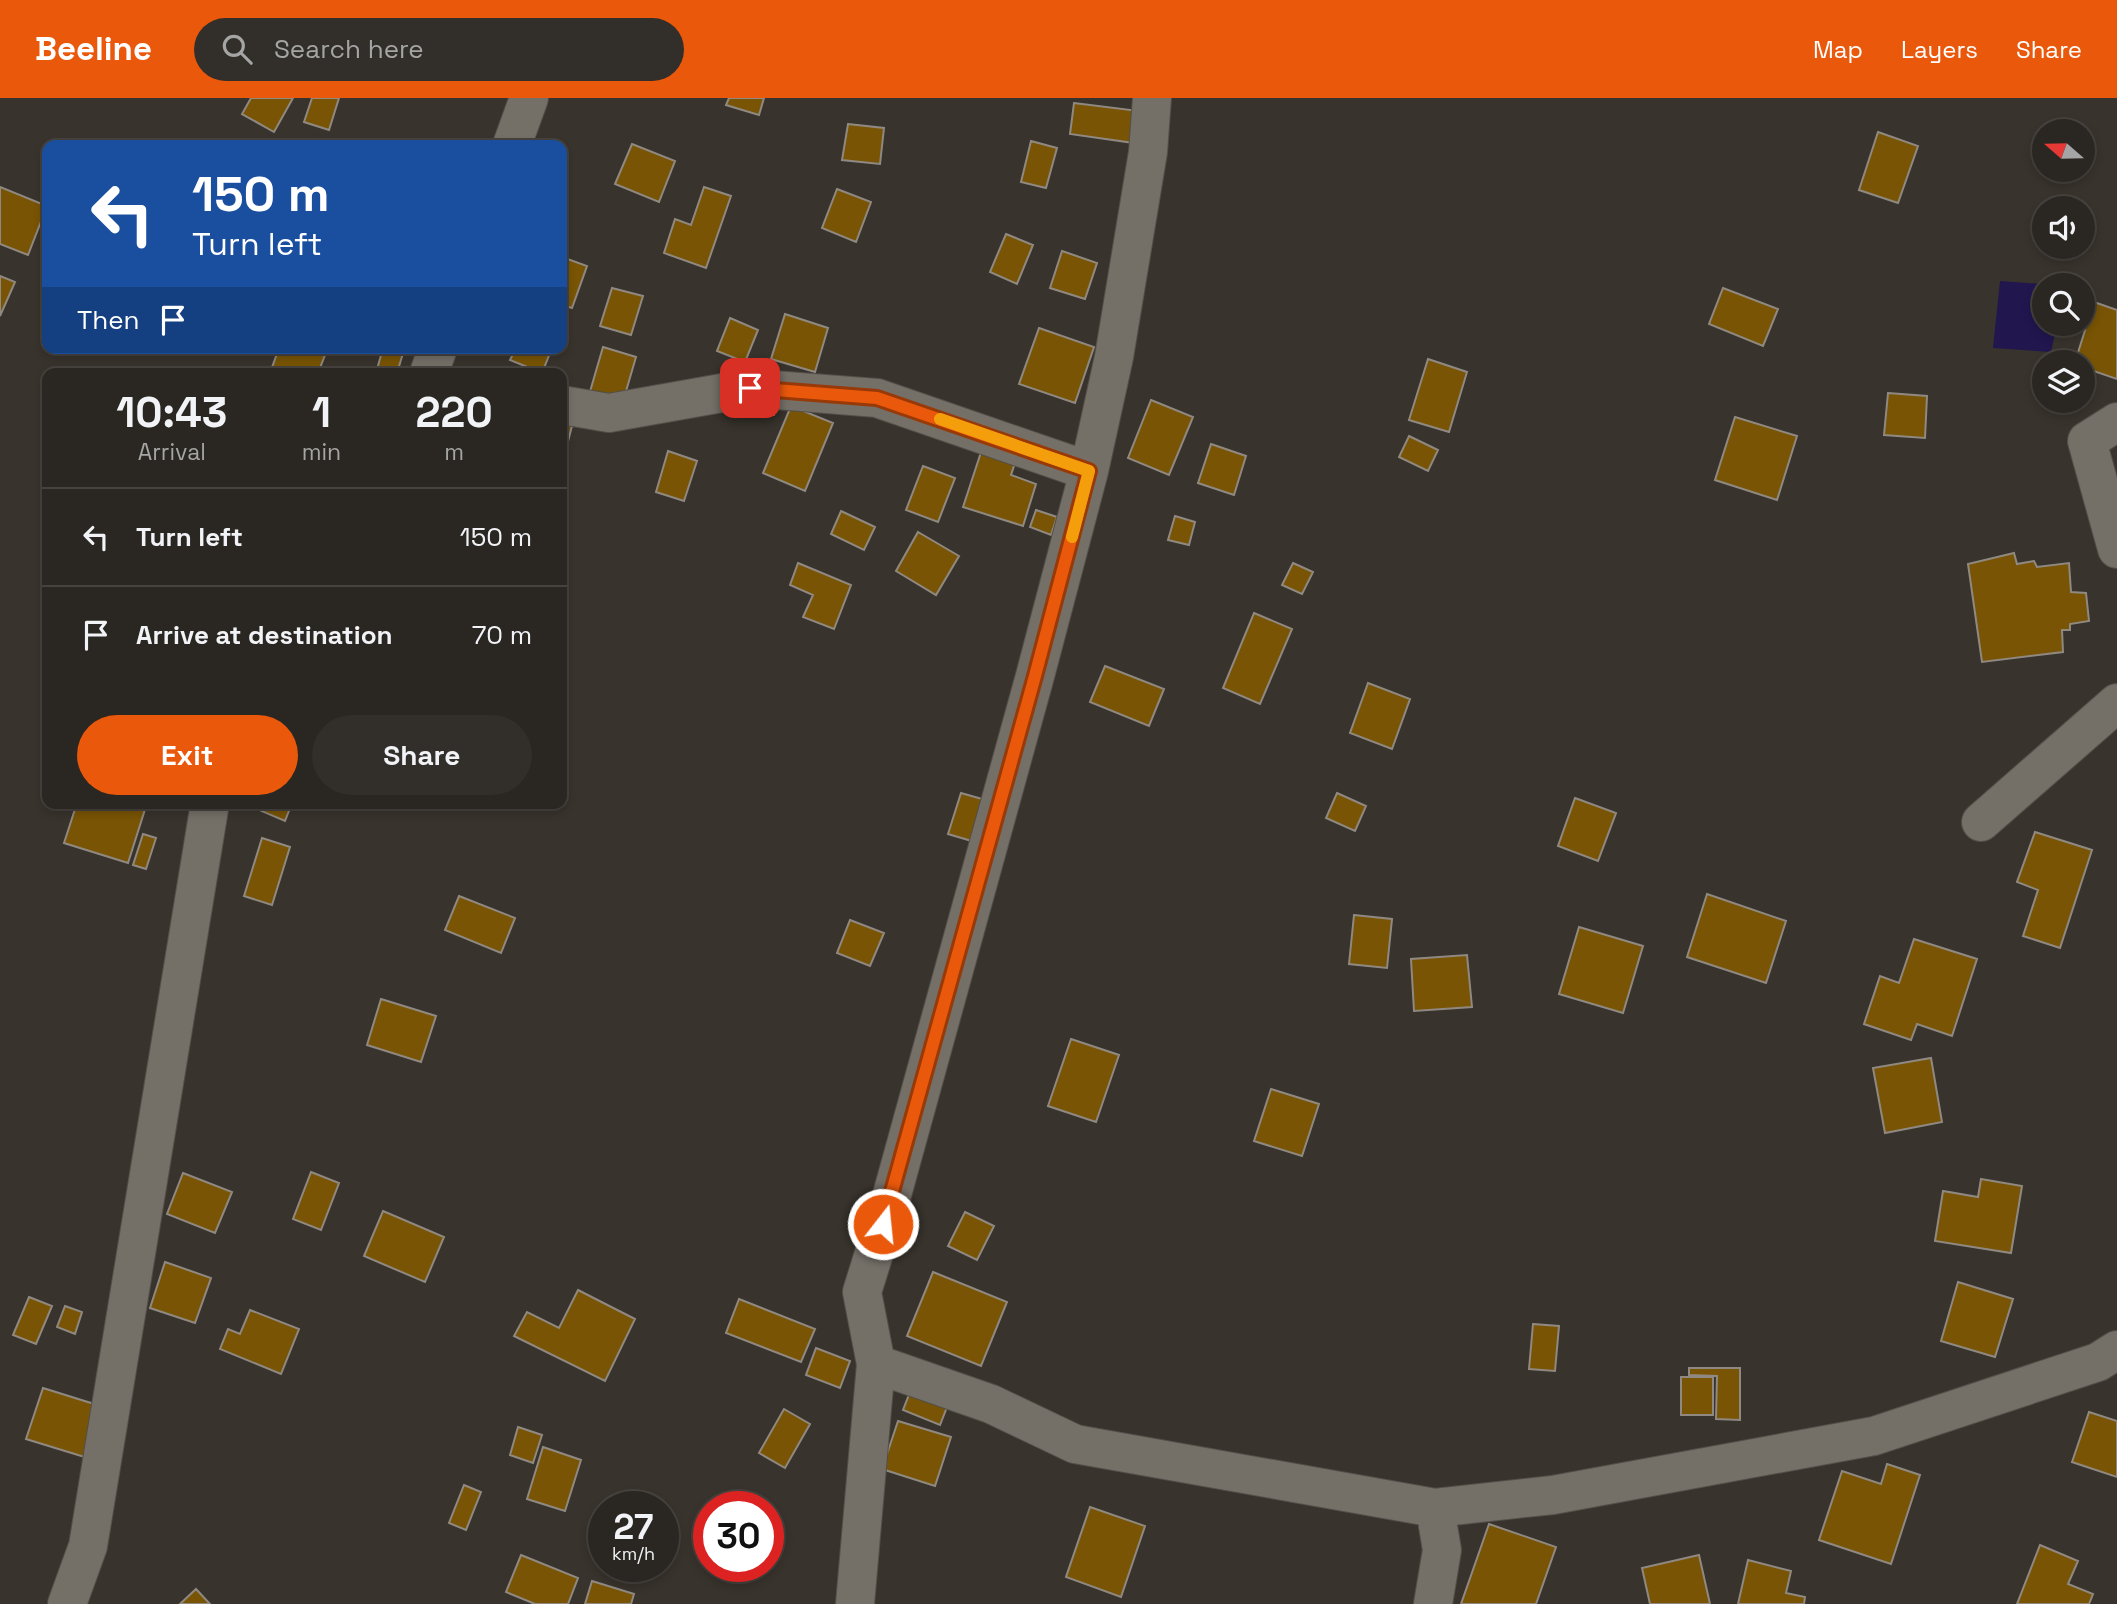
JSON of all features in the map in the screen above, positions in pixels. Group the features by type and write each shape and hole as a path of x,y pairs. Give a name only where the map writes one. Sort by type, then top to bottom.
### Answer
{"street":[{"path":"514,140 529,98"},
{"path":"855,1604 876,1364 862,1292 1032,689 1089,471 1114,358 1148,152 1152,98"},
{"path":"567,406 609,413 750,388 877,398 1089,471"},
{"path":"2117,422 2087,441 2117,549"},
{"path":"1981,822 2117,703"},
{"path":"67,1604 88,1546 209,809"},
{"path":"876,1364 991,1405 1075,1444 1435,1508 1553,1495 1874,1436 2098,1362 2117,1350"},
{"path":"1433,1604 1442,1550 1435,1508"}],"shaded area":[{"path":"2000,281 2032,283 2032,336 2054,336 2051,350 1993,348"}],"building":[{"path":"251,98 293,98 274,132 242,114"},
{"path":"312,98 339,98 329,130 304,122"},
{"path":"729,98 764,98 759,115 726,105"},
{"path":"1074,103 1139,111 1134,143 1070,134"},
{"path":"848,124 884,128 880,164 842,160"},
{"path":"1878,132 1918,146 1898,203 1859,190"},
{"path":"1031,141 1057,148 1046,188 1021,182"},
{"path":"632,144 675,161 659,202 615,184"},
{"path":"0,187 42,204 42,219 28,255 0,244"},
{"path":"704,187 731,196 706,268 664,253 675,219 691,225"},
{"path":"837,189 871,202 856,242 822,228"},
{"path":"1006,234 1033,245 1017,284 990,272"},
{"path":"1062,251 1097,263 1085,299 1050,288"},
{"path":"567,259 587,266 572,308 567,306"},
{"path":"0,276 15,282 0,316"},
{"path":"612,288 643,296 631,335 600,326"},
{"path":"1723,288 1778,309 1763,346 1709,324"},
{"path":"2095,302 2117,310 2117,379 2095,371 2095,350 2079,350 2083,336 2095,336"},
{"path":"785,314 828,328 815,372 771,359"},
{"path":"730,318 758,330 745,362 717,351"},
{"path":"1039,328 1094,347 1075,403 1019,384"},
{"path":"603,347 636,357 622,405 589,395"},
{"path":"277,354 325,354 320,368 272,368"},
{"path":"381,354 403,354 399,368 377,368"},
{"path":"513,354 550,354 544,368 530,368 510,360"},
{"path":"1428,359 1467,372 1449,432 1409,420"},
{"path":"747,391 776,393 774,415 746,413"},
{"path":"1888,393 1927,396 1925,438 1884,435"},
{"path":"1151,400 1193,417 1169,475 1128,458"},
{"path":"791,406 833,423 805,491 763,473"},
{"path":"1735,417 1797,436 1777,500 1715,480"},
{"path":"567,424 572,426 567,445"},
{"path":"1409,436 1438,450 1428,471 1399,457"},
{"path":"985,440 1019,451 1011,475 1036,484 1023,526 963,507"},
{"path":"1211,444 1246,456 1234,495 1198,483"},
{"path":"668,451 697,461 684,501 656,492"},
{"path":"923,466 955,478 938,522 906,510"},
{"path":"1036,510 1057,517 1051,535 1030,527"},
{"path":"841,511 875,527 864,550 831,534"},
{"path":"1175,516 1195,522 1189,545 1168,540"},
{"path":"918,532 959,556 936,595 896,571"},
{"path":"2014,553 2017,564 2034,561 2037,567 2069,563 2071,592 2086,593 2089,621 2070,624 2070,630 2062,630 2063,652 1982,662 1968,564"},
{"path":"798,563 851,585 834,629 803,617 813,595 790,585"},
{"path":"1293,563 1313,572 1302,594 1282,585"},
{"path":"1254,613 1292,629 1260,704 1223,688"},
{"path":"1105,666 1164,689 1149,726 1090,702"},
{"path":"1368,683 1410,699 1392,749 1350,733"},
{"path":"961,793 989,801 975,842 948,834"},
{"path":"1337,793 1366,806 1355,831 1326,818"},
{"path":"1575,798 1616,813 1598,861 1558,846"},
{"path":"75,809 145,809 128,863 64,843"},
{"path":"257,809 290,809 285,821"},
{"path":"2035,832 2092,850 2060,948 2023,936 2038,890 2017,882"},
{"path":"143,834 156,838 146,869 133,865"},
{"path":"262,838 290,847 272,905 244,896"},
{"path":"1707,894 1786,921 1766,983 1687,957"},
{"path":"459,896 515,918 501,953 445,930"},
{"path":"1354,915 1392,919 1387,968 1349,964"},
{"path":"850,920 884,933 870,966 837,953"},
{"path":"1579,927 1643,946 1623,1013 1559,994"},
{"path":"1914,939 1977,959 1952,1036 1917,1024 1911,1040 1864,1024 1880,976 1899,983"},
{"path":"1467,955 1472,1007 1414,1011 1411,959"},
{"path":"381,999 436,1016 421,1062 367,1045"},
{"path":"1071,1039 1119,1055 1096,1122 1048,1106"},
{"path":"1931,1058 1942,1122 1885,1133 1873,1068"},
{"path":"1271,1089 1319,1104 1302,1156 1254,1141"},
{"path":"311,1172 339,1183 321,1230 293,1219"},
{"path":"183,1173 232,1192 215,1233 167,1214"},
{"path":"1981,1179 2022,1186 2011,1253 1935,1241 1943,1191 1978,1197"},
{"path":"383,1211 444,1237 425,1282 364,1256"},
{"path":"965,1212 994,1226 977,1260 948,1246"},
{"path":"165,1262 211,1278 195,1323 150,1308"},
{"path":"933,1272 1007,1302 981,1366 907,1336"},
{"path":"1958,1282 2013,1299 1995,1357 1941,1341"},
{"path":"578,1290 635,1319 605,1381 514,1336 527,1312 559,1328"},
{"path":"29,1297 52,1306 36,1344 13,1335"},
{"path":"739,1299 815,1329 801,1362 726,1333"},
{"path":"65,1306 82,1312 75,1334 57,1327"},
{"path":"250,1310 299,1329 281,1374 220,1349 228,1329 240,1334"},
{"path":"1533,1324 1559,1326 1555,1371 1529,1369"},
{"path":"816,1348 850,1361 840,1388 806,1375"},
{"path":"1689,1368 1740,1368 1740,1420 1716,1419 1717,1376 1689,1375"},
{"path":"1681,1377 1713,1377 1713,1415 1681,1415"},
{"path":"912,1387 949,1402 940,1425 903,1410"},
{"path":"43,1388 107,1408 91,1459 26,1439"},
{"path":"784,1409 810,1424 785,1468 759,1453"},
{"path":"2089,1412 2117,1421 2117,1477 2072,1462"},
{"path":"898,1421 951,1437 935,1486 882,1469"},
{"path":"518,1427 542,1435 533,1463 510,1455"},
{"path":"543,1447 581,1460 565,1511 527,1499"},
{"path":"1887,1464 1920,1475 1891,1564 1819,1540 1842,1471 1881,1484"},
{"path":"464,1485 481,1492 466,1530 449,1523"},
{"path":"1090,1507 1145,1526 1121,1597 1066,1577"},
{"path":"1489,1524 1556,1547 1536,1604 1461,1604"},
{"path":"2040,1545 2078,1561 2068,1584 2093,1594 2089,1604 2017,1604"},
{"path":"521,1555 578,1578 568,1604 535,1604 506,1592"},
{"path":"1699,1555 1710,1604 1650,1604 1642,1568"},
{"path":"1748,1560 1791,1571 1786,1593 1805,1597 1804,1604 1738,1604"},
{"path":"592,1582 634,1594 631,1604 585,1604"},
{"path":"196,1589 210,1604 180,1604"}],"slow traffic":[{"path":"940,419 1089,471 1072,537"}],"route":[{"path":"750,388 877,398 1089,471 883,1224"}]}
